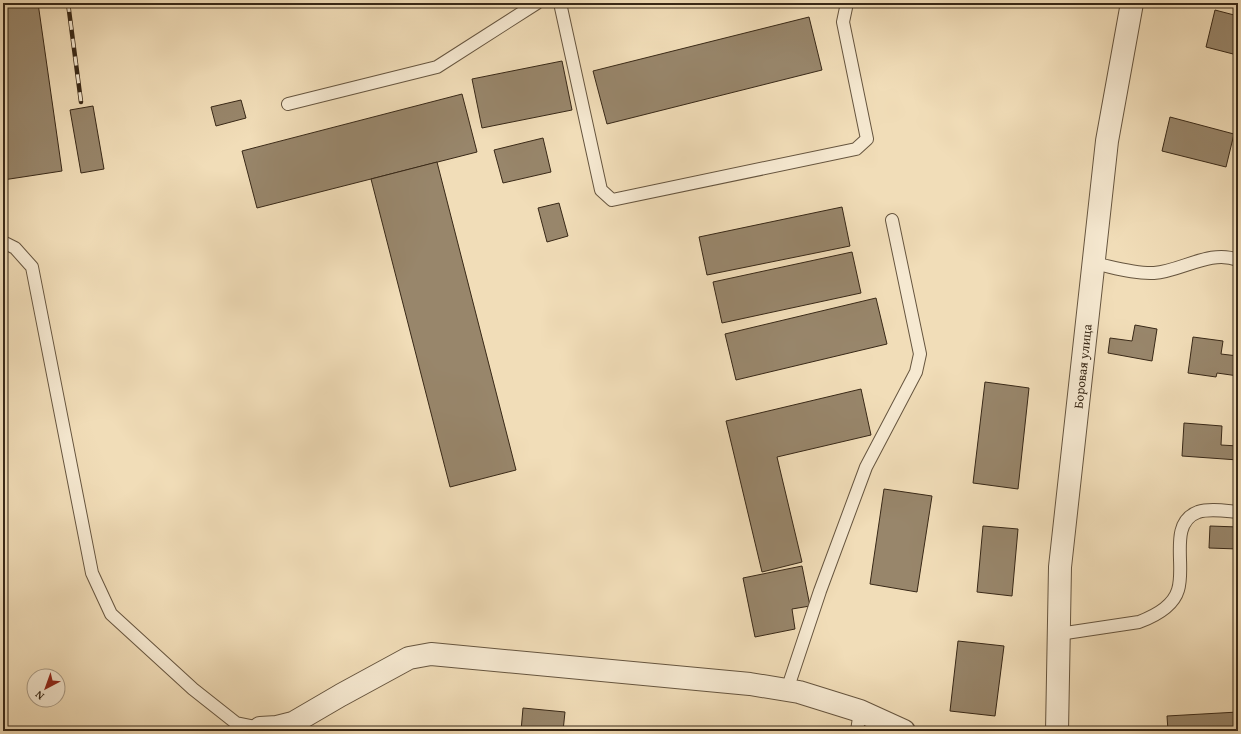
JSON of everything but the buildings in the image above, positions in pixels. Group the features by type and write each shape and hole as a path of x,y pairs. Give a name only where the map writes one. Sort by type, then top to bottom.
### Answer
{"street":[{"name":"Боровая улица","path":"1056,731 1060,567 1107,141 1132,3"},
{"path":"260,728 277,727 293,723 409,658 432,654 750,684 787,690 799,692 859,721 904,731"}],"lane":[{"path":"288,104 437,67 537,3"},
{"path":"560,3 601,190 612,200 856,149 867,139 843,22 847,3"},
{"path":"787,690 820,591 866,467 916,372 920,354 892,220"},
{"path":"3,242 15,248 32,267 92,573 111,614 193,689 236,723 260,728"},
{"path":"1093,263 1143,273 1155,273 1218,256 1238,260"},
{"path":"1059,634 1140,622 1152,617 1171,602 1178,590 1181,574 1181,529 1186,520 1198,512 1212,510 1238,512"}],"railway":[{"path":"68,3 81,102"}]}
